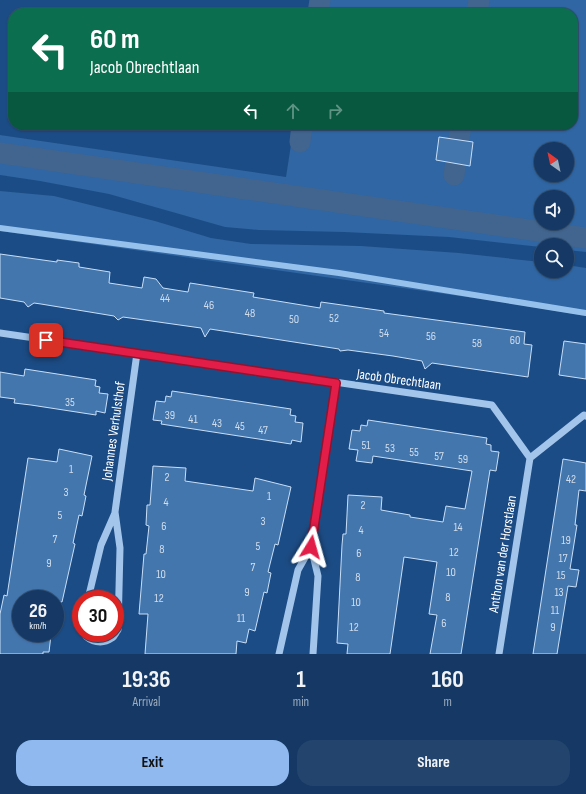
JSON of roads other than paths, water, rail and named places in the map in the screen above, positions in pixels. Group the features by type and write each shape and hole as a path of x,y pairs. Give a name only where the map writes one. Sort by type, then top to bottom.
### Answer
{"street":[{"name":"Jacob Obrechtlaan","path":"0,333 492,405 530,458"},
{"name":"Johannes Verhulsthof","path":"90,590 101,546 115,512 137,353"},
{"path":"279,654 298,570 311,547 336,383"},
{"path":"530,458 584,415 586,416"},
{"name":"Anthon van der Horstlaan","path":"499,654 530,458"},
{"name":"Johannes Verhulsthof","path":"115,512 120,548 119,590"},
{"path":"311,547 318,576 313,654"}],"waterway":[{"path":"319,8 320,0"},
{"path":"478,8 479,0"},
{"path":"300,142 301,130"},
{"path":"454,175 460,130"},
{"path":"0,153 586,238"},
{"path":"0,228 339,273 586,313"}]}
